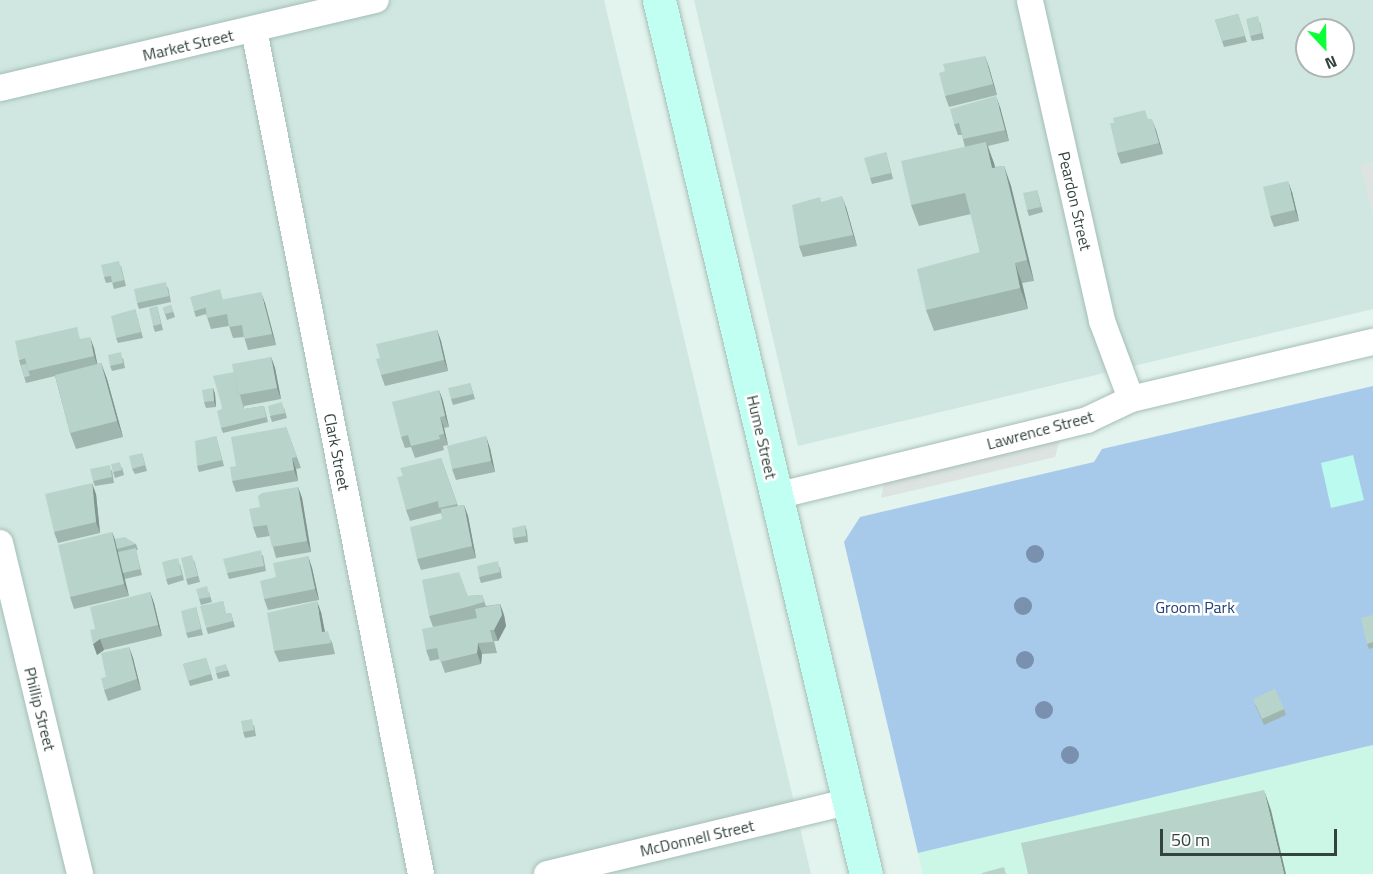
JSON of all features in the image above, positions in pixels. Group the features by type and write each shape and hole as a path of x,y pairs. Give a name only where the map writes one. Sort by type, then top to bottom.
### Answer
{"street":[{"name":"Market Street","path":"0,88 376,0"},
{"name":"Hume Street","path":"659,0 866,874"},
{"name":"Peardon Street","path":"1030,1 1102,321 1131,399"},
{"name":"Clark Street","path":"254,30 421,874"},
{"name":"Lawrence Street","path":"776,496 1087,420 1131,399 1373,342"},
{"name":"Phillip Street","path":"0,543 80,874"},
{"name":"McDonnell Street","path":"547,874 848,802"}],"shaded area":[{"path":"0,0 604,0 811,874 0,874"},
{"path":"694,0 1373,0 1373,162 1361,165 1373,216 1373,309 798,446"},
{"path":"1373,162 1373,216 1360,165"},
{"path":"1061,436 1055,457 881,498 885,478"},
{"path":"1373,745 1373,874 923,874 918,853"}],"green space":[{"name":"Groom Park","path":"1373,386 1373,745 918,853 844,542 860,517 1094,462 1102,449"}],"sand":[{"path":"1353,455 1364,500 1331,508 1321,463"}],"building":[{"path":"1238,14 1245,36 1222,41 1215,20"},
{"path":"1258,16 1262,33 1250,36 1246,19"},
{"path":"985,56 993,84 945,96 939,73 945,71 943,64"},
{"path":"996,96 1005,130 963,139 959,123 954,124 950,109"},
{"path":"1145,110 1148,119 1152,119 1159,143 1117,153 1110,123 1114,123 1113,118"},
{"path":"986,142 992,168 1004,166 1027,260 1015,263 1020,288 926,310 917,269 980,252 965,193 911,205 901,161"},
{"path":"886,152 891,173 870,178 864,158"},
{"path":"1288,181 1295,210 1270,216 1263,187"},
{"path":"1037,190 1041,207 1027,210 1023,193"},
{"path":"842,196 853,235 799,246 792,205 820,197 821,202"},
{"path":"119,261 124,280 112,283 111,276 104,277 101,265"},
{"path":"166,282 169,296 137,303 134,289"},
{"path":"220,289 223,300 205,303 205,308 194,311 190,297"},
{"path":"261,292 272,334 244,339 242,325 229,327 227,314 207,318 205,303"},
{"path":"171,305 173,312 165,314 163,308"},
{"path":"157,306 161,324 153,326 149,308"},
{"path":"135,309 141,332 116,338 111,316"},
{"path":"77,327 80,339 90,337 94,356 28,371 25,358 19,360 15,341"},
{"path":"437,330 444,360 381,375 376,359 380,358 376,344"},
{"path":"121,352 123,363 110,366 108,355"},
{"path":"271,357 277,388 238,395 232,364"},
{"path":"101,363 117,421 70,433 55,375"},
{"path":"26,364 30,376 24,377 21,365"},
{"path":"234,372 238,395 240,395 244,409 264,406 266,417 221,428 217,411 222,409 213,376"},
{"path":"470,383 473,394 451,399 448,388"},
{"path":"213,388 214,401 204,402 202,390"},
{"path":"439,390 445,416 440,417 444,434 439,435 440,439 411,446 408,435 401,437 392,402"},
{"path":"282,402 285,413 270,416 268,406"},
{"path":"286,427 297,457 292,458 294,470 232,481 230,467 236,466 231,437"},
{"path":"216,436 222,460 197,466 195,441"},
{"path":"486,436 491,461 452,469 447,446"},
{"path":"142,453 145,465 132,469 129,456"},
{"path":"441,458 457,504 439,508 438,501 406,510 397,477 403,476 400,468"},
{"path":"120,462 122,470 113,472 111,464"},
{"path":"110,465 112,477 93,481 90,469"},
{"path":"92,483 96,522 54,532 45,494"},
{"path":"298,487 307,541 272,547 267,525 253,527 249,509 260,507 258,496 262,493"},
{"path":"464,505 472,546 417,559 410,527 442,519 441,509"},
{"path":"525,525 526,536 513,538 512,528"},
{"path":"112,532 124,584 70,597 58,545"},
{"path":"125,537 136,544 117,549 115,539"},
{"path":"136,548 140,569 123,573 118,552"},
{"path":"261,550 264,566 227,573 223,559"},
{"path":"192,555 198,576 186,579 181,558"},
{"path":"308,556 315,589 264,599 260,581 276,577 273,563"},
{"path":"178,558 182,575 166,579 162,562"},
{"path":"498,561 500,572 479,577 477,566"},
{"path":"459,572 468,596 482,595 484,602 429,616 422,580"},
{"path":"207,586 210,597 199,599 196,589"},
{"path":"150,592 158,625 100,639 93,644 90,630 95,629 90,607"},
{"path":"223,601 226,614 231,613 233,621 206,628 200,606"},
{"path":"317,601 322,632 328,631 331,643 274,651 267,613"},
{"path":"500,604 502,615 494,630 490,630 493,642 478,643 477,653 440,662 437,648 426,650 422,629 477,618 475,609"},
{"path":"196,607 201,629 186,633 181,611"},
{"path":"1373,615 1373,642 1367,644 1361,618"},
{"path":"129,647 137,679 104,690 101,678 106,677 101,653"},
{"path":"206,658 211,674 188,681 183,664"},
{"path":"226,664 228,670 216,673 215,667"},
{"path":"1275,689 1284,709 1262,719 1253,699"},
{"path":"252,719 254,730 243,732 241,721"},
{"path":"1264,790 1284,874 1028,874 1021,843"},
{"path":"1004,867 1006,874 982,874 982,873"}]}
